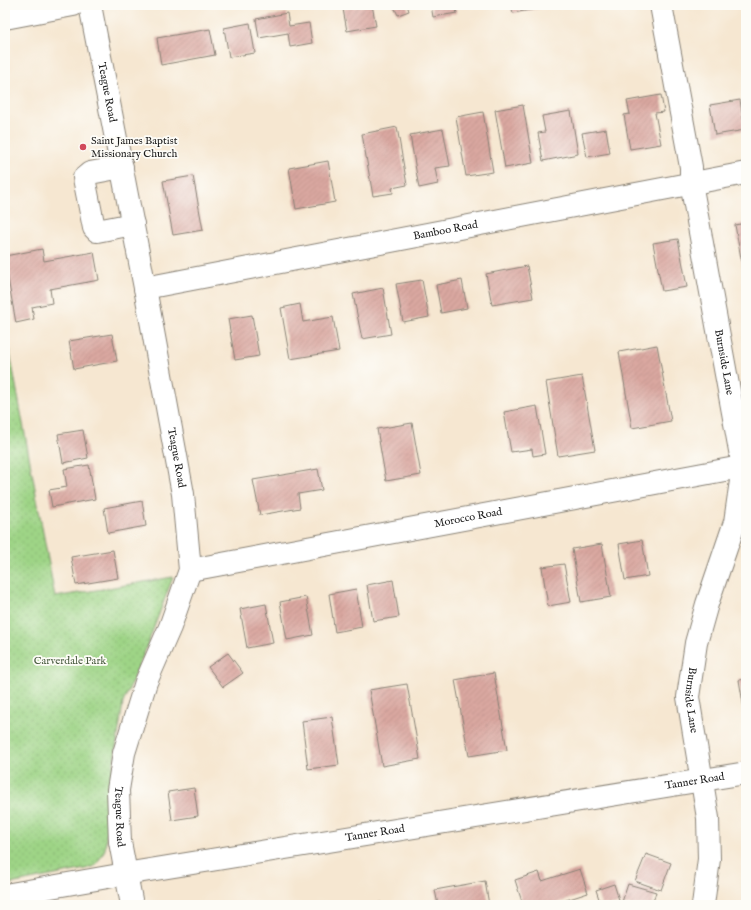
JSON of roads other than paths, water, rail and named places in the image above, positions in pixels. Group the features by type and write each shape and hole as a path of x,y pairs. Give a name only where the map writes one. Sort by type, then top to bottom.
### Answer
{"street":[{"path":"5,18 73,5"},
{"name":"Teague Road","path":"90,5 184,494 190,570 170,627 146,682 124,753 118,790 120,842 132,905"},
{"name":"Burnside Lane","path":"661,5 691,167 691,183 744,466 736,522 706,604 696,643 688,697 708,818 709,859 703,905"},
{"path":"122,168 90,173 84,178 94,228 97,231 133,224"},
{"name":"Bamboo Road","path":"145,288 746,173"},
{"name":"Morocco Road","path":"190,570 744,466"},
{"name":"Tanner Road","path":"5,895 125,874 746,773"}],"place":[{"name":"Saint James Baptist Missionary Church","path":"83,147"}],"park label":[{"name":"Carverdale Park","path":"70,661"}]}
